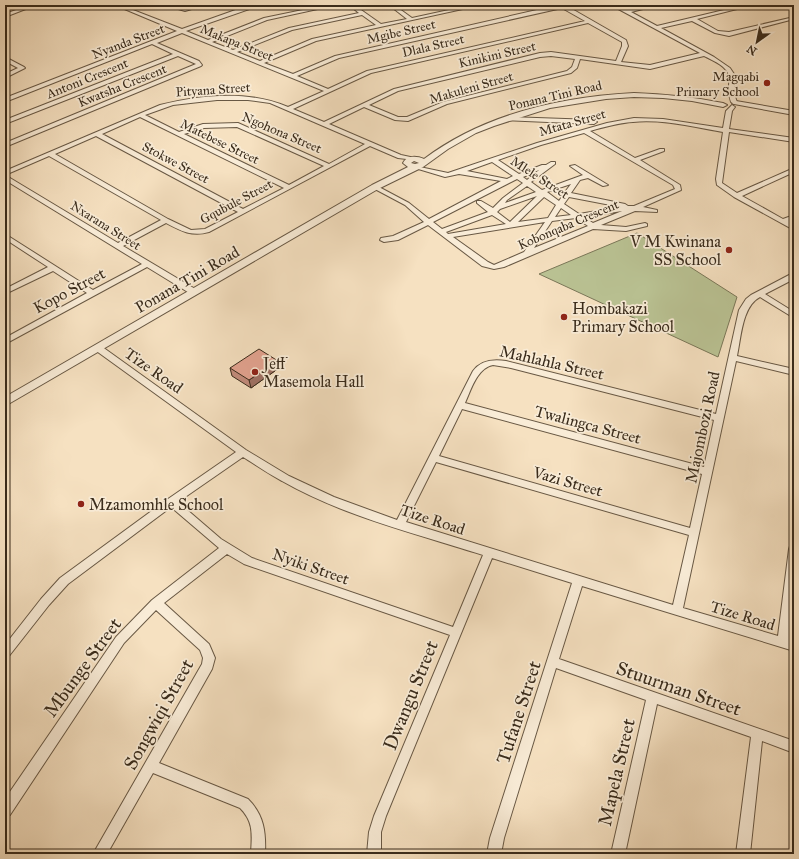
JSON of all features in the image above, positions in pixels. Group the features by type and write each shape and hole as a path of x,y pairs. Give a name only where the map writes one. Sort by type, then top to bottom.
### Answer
{"street":[{"path":"5,16 34,5"},
{"name":"Makapa Street","path":"117,5 327,90"},
{"path":"128,10 143,5"},
{"path":"166,5 188,10 203,5"},
{"name":"Nyanda Street","path":"5,100 182,31 246,8 259,5"},
{"path":"208,42 266,19 334,5"},
{"path":"351,5 380,26"},
{"path":"393,6 404,5"},
{"path":"259,63 311,41 479,5"},
{"path":"613,5 721,63 731,73 731,94 719,182 721,187 794,228"},
{"path":"626,12 657,5"},
{"path":"656,28 751,5"},
{"path":"393,6 411,19"},
{"path":"562,6 624,41 625,46 618,63"},
{"name":"Mgibe Street","path":"293,76 337,57 562,6"},
{"path":"232,52 291,28 362,14"},
{"path":"692,19 717,32 729,34 794,18"},
{"name":"Dlala Street","path":"288,109 369,72 589,21"},
{"name":"Kwatsha Crescent","path":"5,145 199,65 197,62 153,43"},
{"name":"Antoni Crescent","path":"5,122 177,54"},
{"name":"Kinikini Street","path":"325,124 403,88 535,56 546,54 655,67 704,54"},
{"name":"Makuleni Street","path":"364,105 397,119 408,119 441,104 569,72 574,68 578,58"},
{"path":"5,59 22,68 5,76"},
{"name":"Ponana Tini Road","path":"5,402 376,187 481,128 506,119 567,102 598,96 650,95 794,113"},
{"name":"Pityana Street","path":"5,174 162,106 178,102 243,98 264,100 288,109 417,164"},
{"name":"Matebese Street","path":"140,115 288,187"},
{"path":"506,119 594,122"},
{"name":"Mtata Street","path":"417,164 443,175 460,171 522,149 609,124 642,119 794,140"},
{"name":"Ngohona Street","path":"178,134 203,126 238,125 329,166"},
{"name":"Kobonqaba Crescent","path":"376,187 402,200 444,234 491,266 501,265 633,208 674,194 679,188 636,160 585,131"},
{"name":"Stokwe Street","path":"97,134 243,212"},
{"path":"5,138 12,142"},
{"name":"Gqubule Street","path":"50,154 166,220 191,233 201,233 370,144"},
{"path":"636,160 662,150"},
{"name":"Mlele Street","path":"493,160 518,176 525,184 546,192 560,204 594,226"},
{"path":"494,211 504,199 553,163"},
{"path":"384,240 395,238 430,222 507,181 544,166"},
{"path":"573,166 605,185"},
{"path":"736,196 794,170"},
{"path":"460,171 525,184"},
{"path":"444,234 515,200 546,192 589,175"},
{"name":"Nxarana Street","path":"5,177 194,292"},
{"path":"519,262 527,254 566,194 578,179"},
{"path":"509,225 546,192 566,194 655,211"},
{"path":"479,202 494,211 509,225"},
{"path":"444,234 633,208"},
{"path":"783,222 794,217"},
{"path":"117,246 166,220"},
{"path":"594,226 626,229 645,225"},
{"path":"5,236 92,293"},
{"name":"Kopo Street","path":"5,340 147,264"},
{"path":"5,292 52,268"},
{"name":"Majombozi Road","path":"677,611 743,310 749,301 794,276"},
{"path":"760,294 794,316"},
{"name":"Tize Road","path":"98,348 243,452 286,479 307,490 353,509 489,553 794,646"},
{"path":"732,357 794,372"},
{"name":"Mahlahla Street","path":"400,524 479,368 486,364 500,362 720,418"},
{"name":"Twalingca Street","path":"460,405 708,472"},
{"path":"5,653 45,602 64,581 171,502 243,452"},
{"name":"Vazi Street","path":"433,458 695,532"},
{"name":"Nyiki Street","path":"171,502 237,556 455,632"},
{"name":"Mbunge Street","path":"5,810 120,640 156,603 227,548"},
{"path":"783,643 794,549"},
{"name":"Dwangu Street","path":"374,854 375,832 380,816 489,553"},
{"name":"Tufane Street","path":"494,854 497,838 578,581"},
{"name":"Songwiqi Street","path":"100,854 208,665 209,658 205,647 156,603"},
{"name":"Stuurman Street","path":"553,662 794,747"},
{"name":"Mapela Street","path":"618,854 652,698"},
{"path":"743,854 757,734"},
{"path":"151,766 244,803 253,810 257,820 258,854"}],"green space":[{"path":"637,233 737,297 718,357 539,274"}],"building":[{"path":"259,349 278,361 249,380 230,368"}],"place":[{"name":"Magqabi Primary School","path":"767,83"},
{"name":"V M Kwinana SS School","path":"729,250"},
{"name":"Hombakazi Primary School","path":"564,317"},
{"name":"Jeff Masemola Hall","path":"255,372"},
{"name":"Mzamomhle School","path":"81,504"}]}
